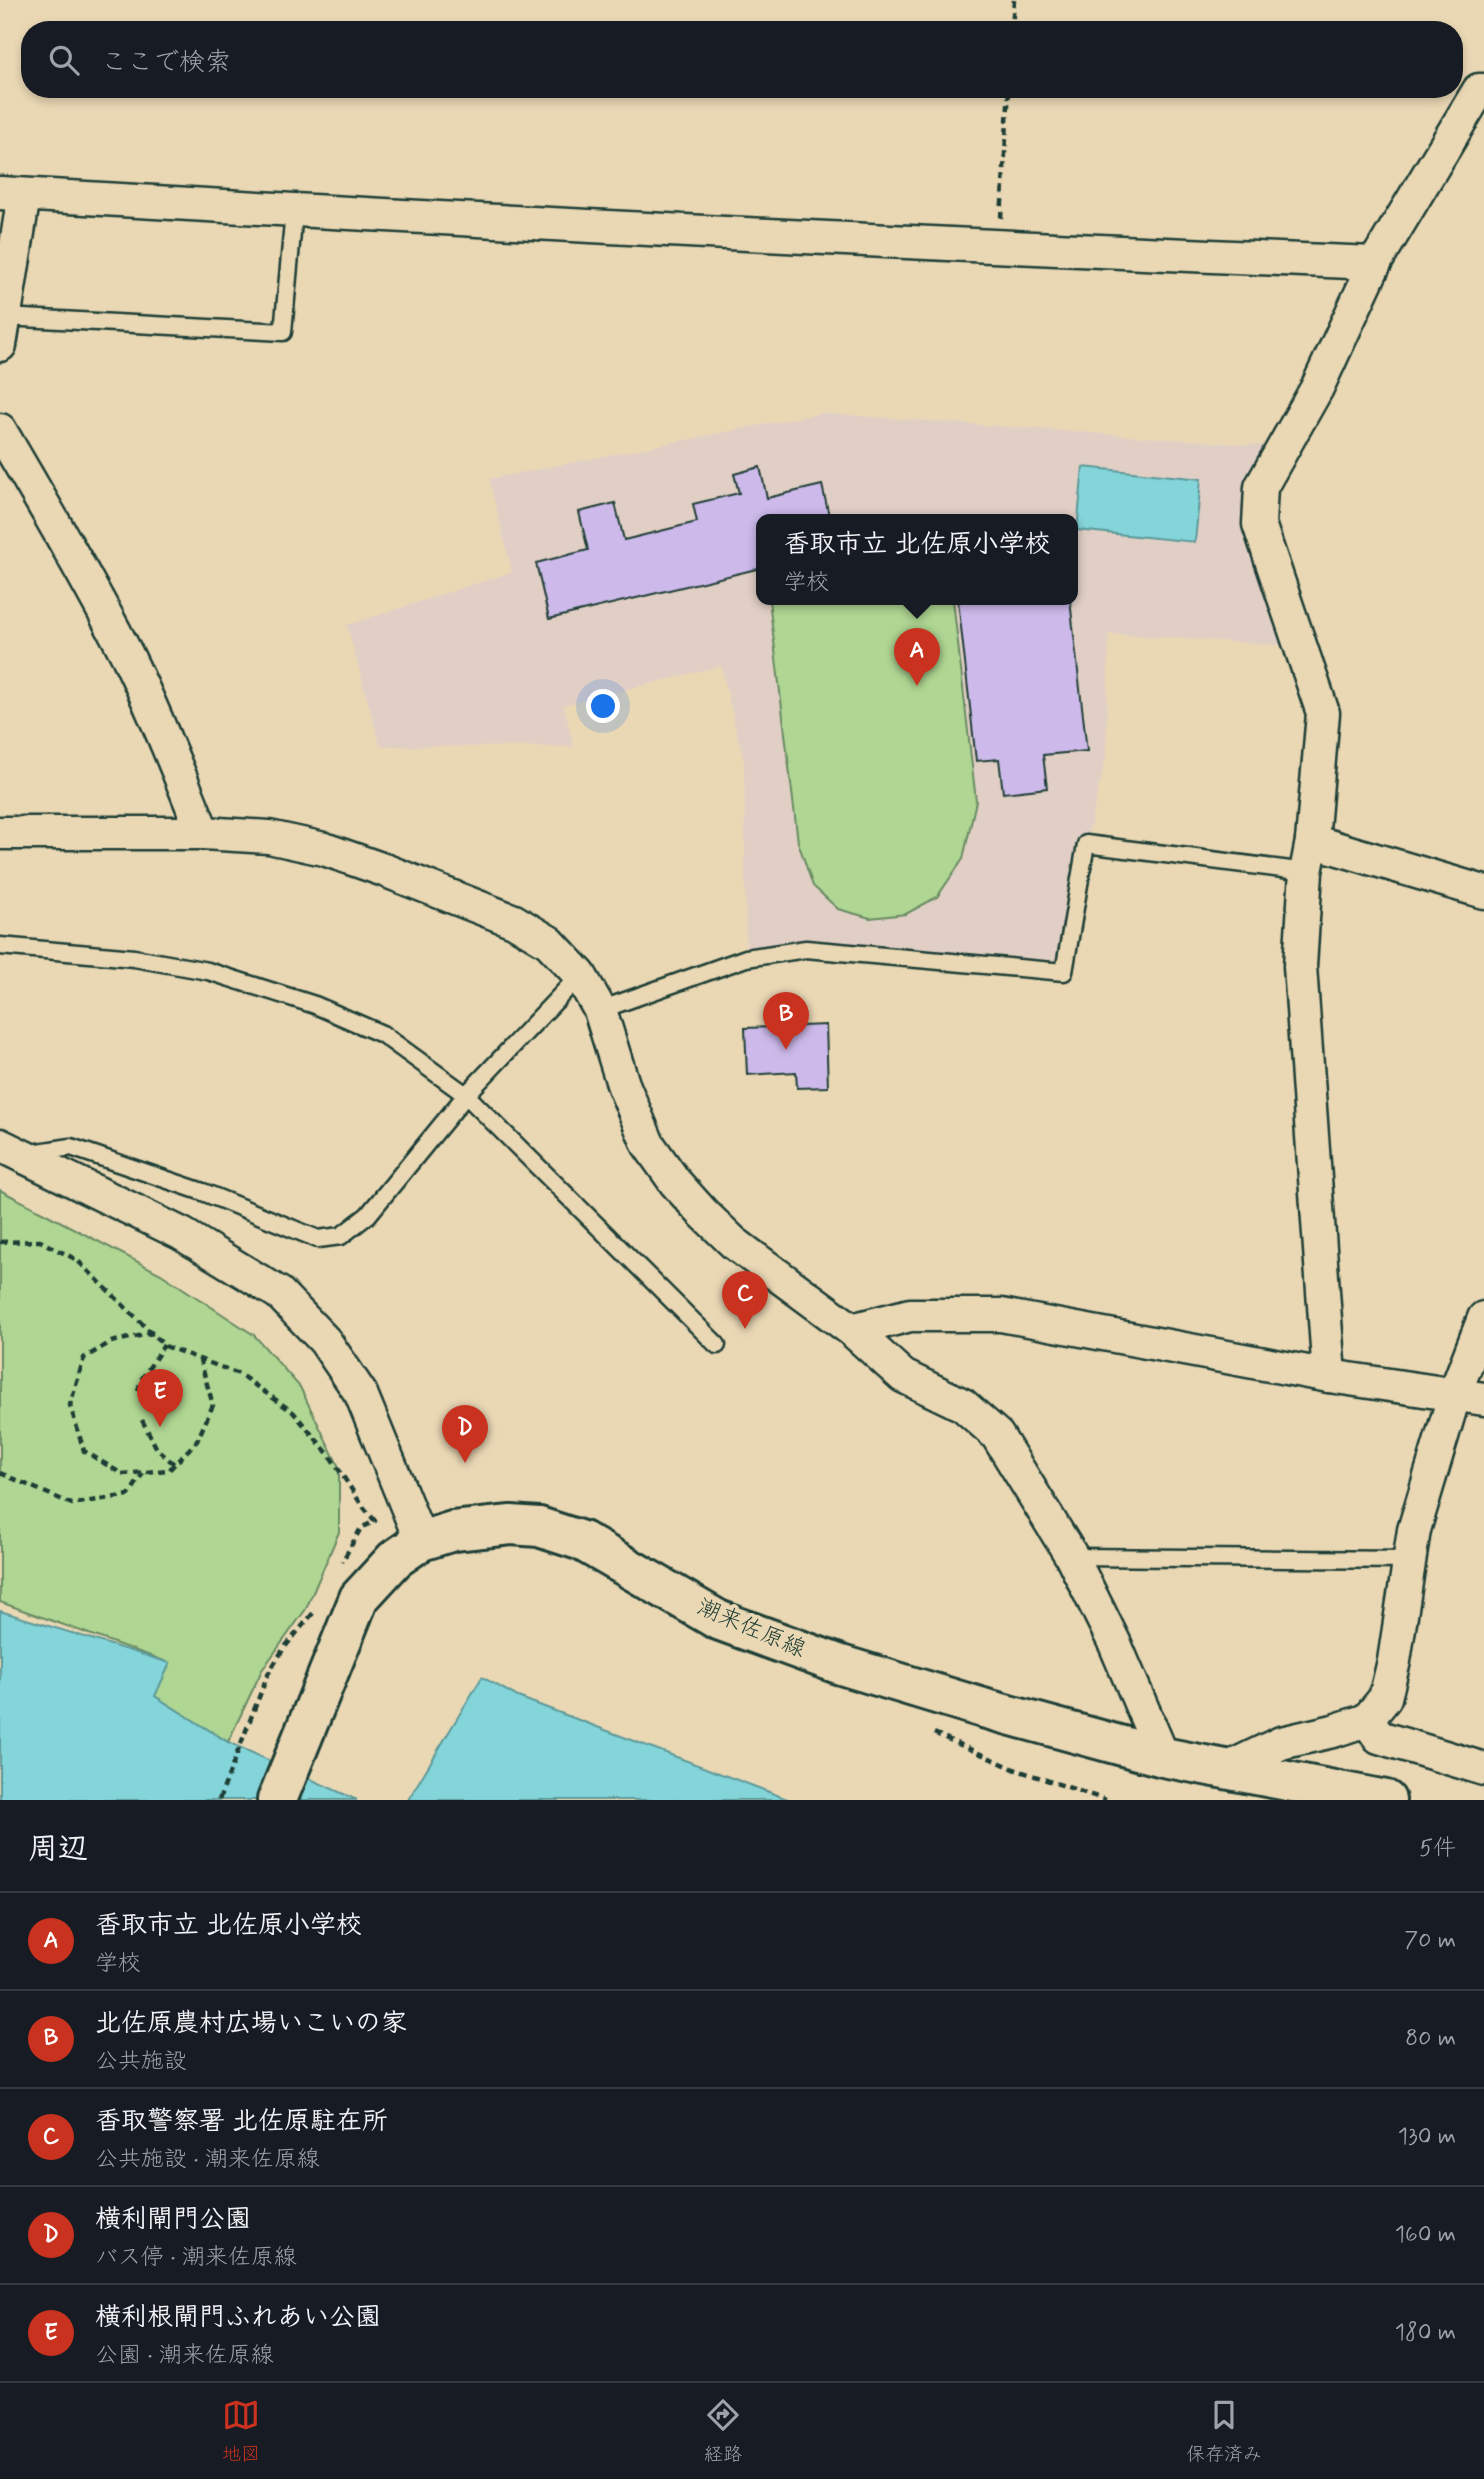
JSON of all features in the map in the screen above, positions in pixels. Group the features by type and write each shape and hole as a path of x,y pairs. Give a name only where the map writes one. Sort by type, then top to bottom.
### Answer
{"main road":[{"name":"潮来佐原線","path":"283,1786 359,1598 395,1559 421,1541 453,1531 511,1525 539,1527 582,1541 718,1620 841,1665 983,1708 1163,1757 1386,1800"}],"street":[{"path":"1329,1376 1300,966 1306,872 1312,841 1323,713 1259,524 1261,487 1317,388 1375,263 1479,90 1484,90"},
{"path":"3,331 12,194 999,247 1375,263"},
{"path":"0,430 68,545 128,658 153,710 203,833"},
{"path":"0,833 203,833 280,839 324,849 384,870 514,921 549,942 580,975 600,1010 623,1084 648,1144 676,1182 734,1243 852,1330 903,1376 963,1405 997,1435 1072,1557 1115,1644 1163,1757"},
{"path":"1312,841 1484,892"},
{"path":"10,1150 182,1234 279,1293 325,1341 361,1394 421,1541"},
{"path":"852,1330 909,1315 1000,1315 1329,1376 1470,1396"},
{"path":"1229,1769 1281,1743 1367,1720 1385,1698 1394,1661 1414,1530 1426,1484 1470,1396 1484,1318"},
{"path":"1367,1720 1379,1737 1484,1769"}],"lane":[{"path":"3,331 283,331 294,211"},
{"path":"600,1010 746,958 806,949 1064,972 1086,844 1306,872"},
{"path":"0,946 134,958 208,971 315,1005 382,1034 466,1095 717,1345"},
{"path":"10,1150 71,1147 203,1192 318,1239 341,1236 368,1215 466,1095 580,975"},
{"path":"1072,1557 1410,1560"}],"path":[{"path":"1013,21 1014,0"},
{"path":"999,247 1008,98"},
{"path":"0,1242 40,1241 77,1260 165,1346 239,1374 293,1412 330,1456 360,1504 375,1521 361,1528 341,1564"},
{"path":"153,1333 111,1342 84,1358 70,1405 84,1451 122,1475 169,1470 197,1441 213,1405 200,1359"},
{"path":"138,1391 141,1380 164,1345"},
{"path":"142,1420 157,1449 174,1464"},
{"path":"0,1473 72,1504 129,1495 143,1474"},
{"path":"219,1800 268,1674 284,1648 321,1600"},
{"path":"928,1730 1014,1769 1106,1800"}],"shaded area":[{"path":"821,413 1268,446 1248,528 1281,645 1109,634 1106,757 1086,844 1064,972 806,949 746,958 744,762 721,666 564,705 574,747 380,746 347,625 512,572 489,479"}],"green space":[{"path":"770,605 954,605 976,801 963,859 937,897 906,914 870,918 838,909 813,886 798,842"},
{"path":"0,1190 161,1274 254,1335 300,1387 339,1467 339,1532 306,1609 262,1670 228,1742 154,1696 170,1663 0,1602"}],"water":[{"path":"1083,467 1201,479 1195,542 1078,530"},
{"path":"0,1611 170,1663 155,1696 228,1742 357,1800 0,1800"},
{"path":"482,1677 518,1697 790,1800 408,1800"}],"building":[{"path":"760,467 767,498 822,485 829,514 756,514 756,569 549,619 536,563 588,550 579,512 615,503 624,540 697,522 693,504 739,493 734,474"},
{"path":"959,605 1071,605 1087,751 1043,755 1047,788 1003,793 999,759 976,761"},
{"path":"826,1025 828,1087 797,1088 796,1072 747,1075 745,1028"}],"place":[{"name":"香取市立 北佐原小学校","path":"917,686"},
{"name":"北佐原農村広場いこいの家","path":"786,1050"},
{"name":"香取警察署 北佐原駐在所","path":"745,1329"},
{"name":"横利根閘門ふれあい公園","path":"160,1427"},
{"name":"横利閘門公園","path":"465,1463"}]}
